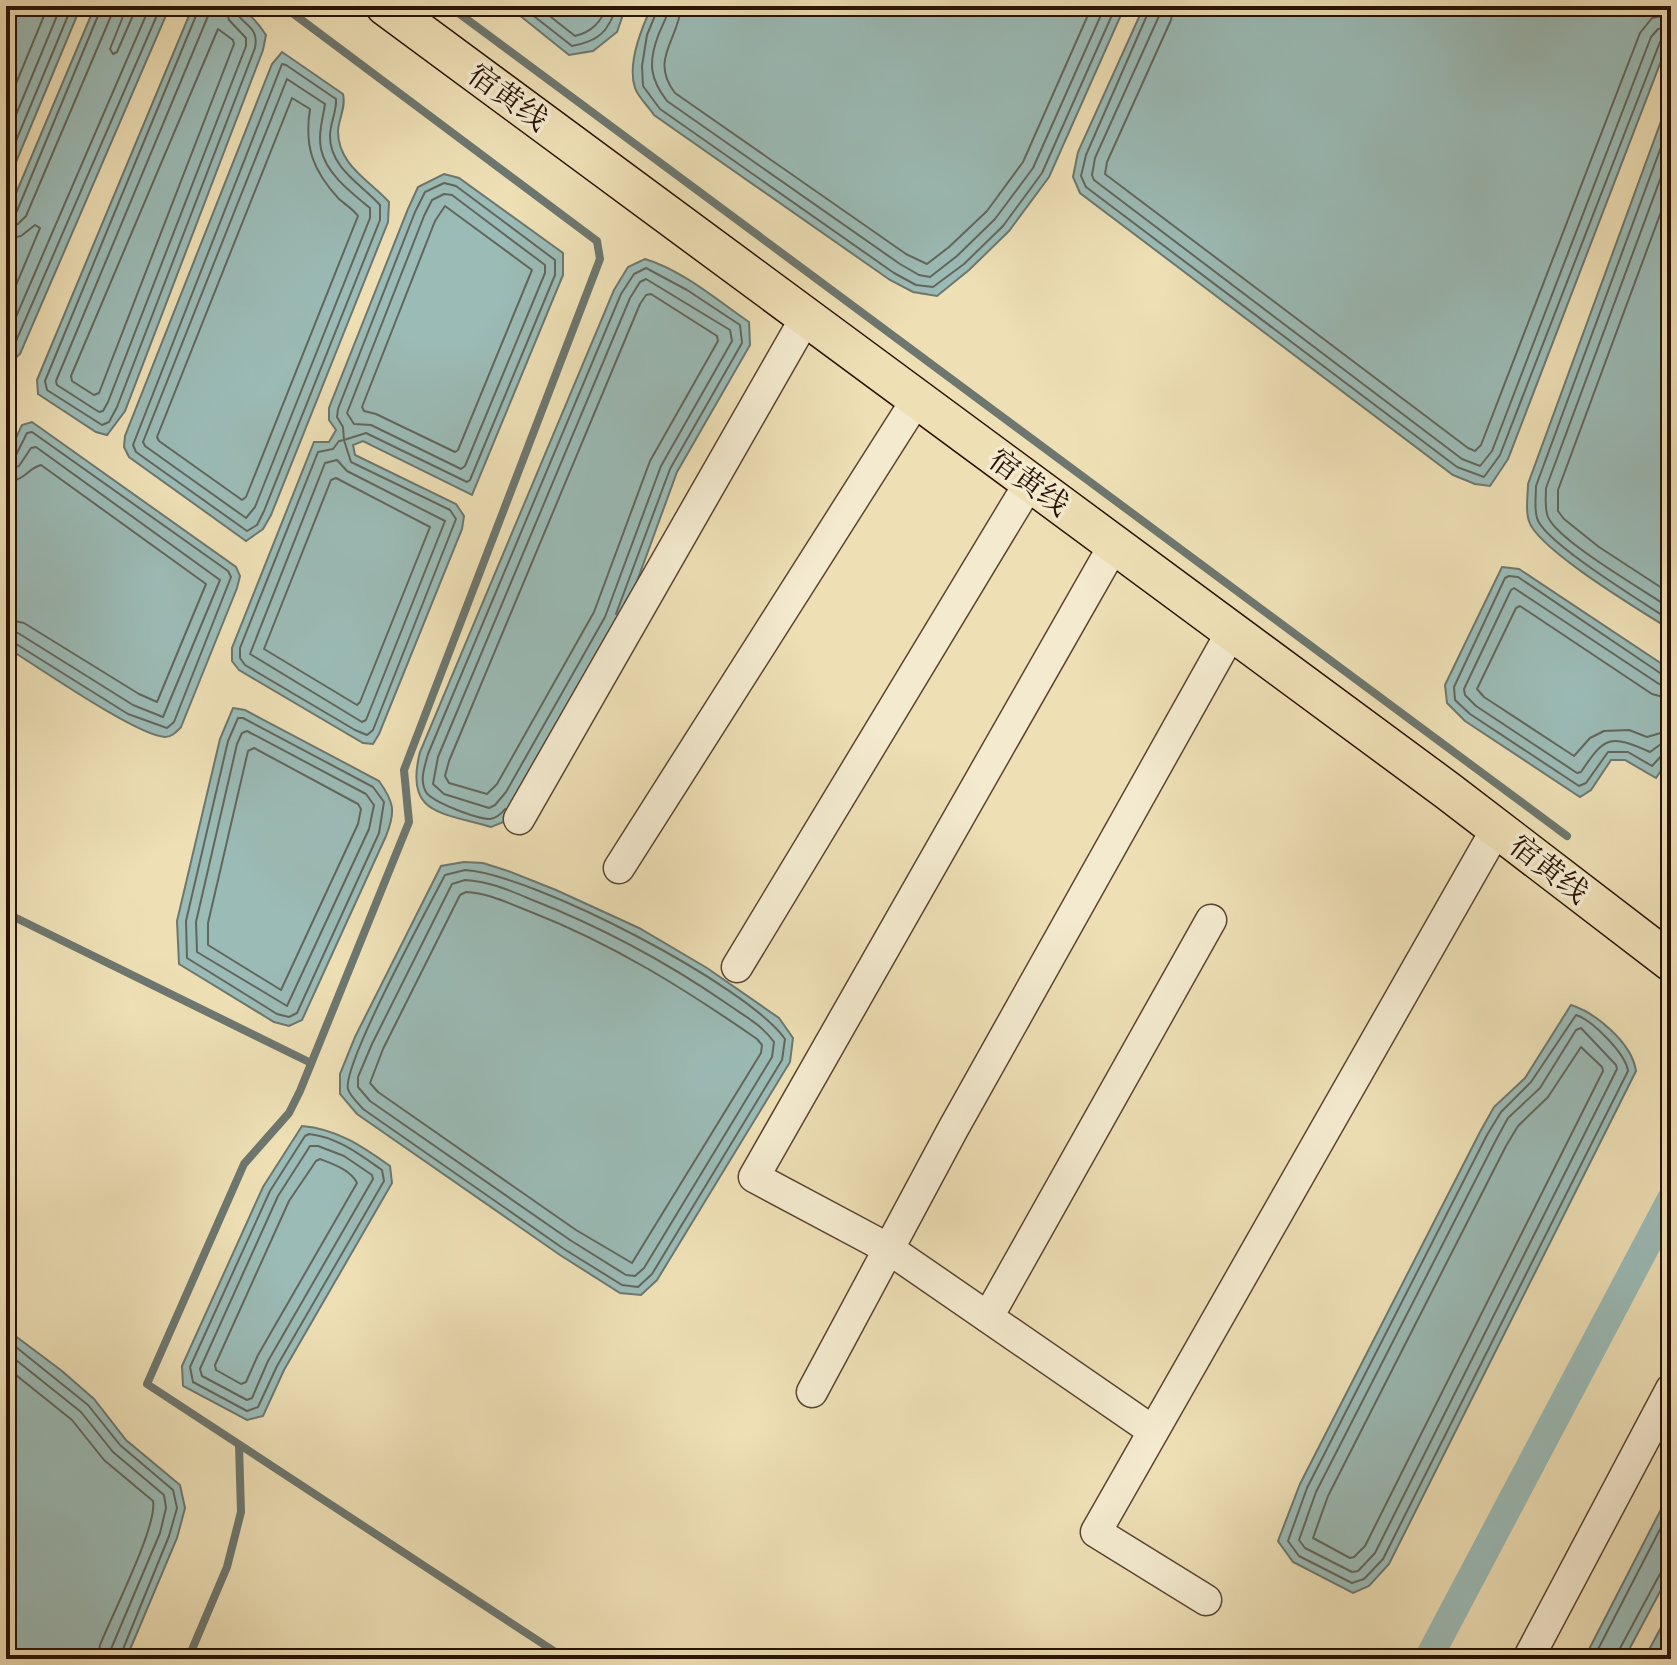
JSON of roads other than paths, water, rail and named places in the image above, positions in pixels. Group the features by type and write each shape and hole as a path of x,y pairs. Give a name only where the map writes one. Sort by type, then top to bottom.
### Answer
{"main road":[{"name":"宿黄线","path":"385,6 1232,631 1671,962"}],"street":[{"path":"519,819 806,317"},
{"path":"619,868 917,399"},
{"path":"737,967 1030,482"},
{"path":"1114,545 754,1177 889,1249 1153,1431"},
{"path":"812,1392 960,1115 1232,631"},
{"path":"1206,1600 1096,1532 1497,828"},
{"path":"988,1317 1211,920"},
{"path":"1528,1659 1671,1389"}],"water":[{"path":"10,6 81,6 6,186 6,15"},
{"path":"95,6 170,6 20,354 12,361 6,360 6,217"},
{"path":"193,6 227,6 243,10 266,35 263,50 125,411 107,435 96,432 38,394 37,380"},
{"path":"508,6 626,6 617,32 593,51 569,55"},
{"path":"652,6 1125,6 1049,177 1009,231 937,296 913,292 890,280 654,115 636,91 633,78 637,46"},
{"path":"1144,6 1671,6 1671,35 1508,459 1490,486 1453,475 1080,193 1073,177 1078,152"},
{"path":"282,52 343,94 339,143 349,163 389,202 388,222 271,515 263,529 246,541 129,457 124,447 125,436 272,64"},
{"path":"1671,94 1671,630 1592,579 1551,547 1536,533 1529,521 1527,508 1528,484"},
{"path":"444,174 459,178 563,253 563,275 472,495 363,441 353,445 355,455 456,504 464,516 462,529 379,734 373,744 363,743 239,670 232,661 232,648 314,442 329,442 336,430 329,420 329,408 408,209 418,187"},
{"path":"645,259 686,278 749,322 750,345 677,472 621,625 506,821 491,827 442,813 422,799 417,788 420,752 614,290 628,267"},
{"path":"32,422 236,567 240,576 181,727 170,736 151,734 132,725 6,647 6,459 22,425"},
{"path":"1502,567 1519,569 1671,670 1671,756 1656,778 1625,760 1611,760 1591,790 1580,797 1465,721 1447,703 1445,685"},
{"path":"233,708 245,710 379,781 392,807 386,836 302,1020 289,1026 274,1022 179,964 177,921 220,739"},
{"path":"483,863 508,871 639,928 707,968 779,1018 793,1038 790,1062 657,1280 641,1295 620,1293 560,1255 357,1114 340,1094 340,1074 355,1037 441,866"},
{"path":"1571,1005 1611,1030 1628,1050 1636,1071 1389,1564 1369,1586 1353,1593 1293,1562 1278,1541 1300,1484 1480,1132 1494,1107 1525,1078"},
{"path":"302,1126 338,1135 369,1152 390,1166 392,1183 284,1370 263,1416 247,1420 183,1386 182,1366 263,1187"},
{"path":"6,1329 94,1399 126,1440 180,1485 185,1508 177,1538 126,1659 6,1659"},
{"path":"1671,1490 1671,1571 1624,1659 1584,1659"},
{"path":"1671,1609 1671,1659 1644,1659"}],"waterway":[{"path":"283,6 597,241 600,259 404,770 409,822 300,1091 289,1113 244,1164 147,1384 566,1659"},
{"path":"449,6 1567,836"},
{"path":"6,913 311,1063"},
{"path":"1428,1659 1671,1199"},
{"path":"188,1659 227,1567 241,1512 239,1445"}]}
